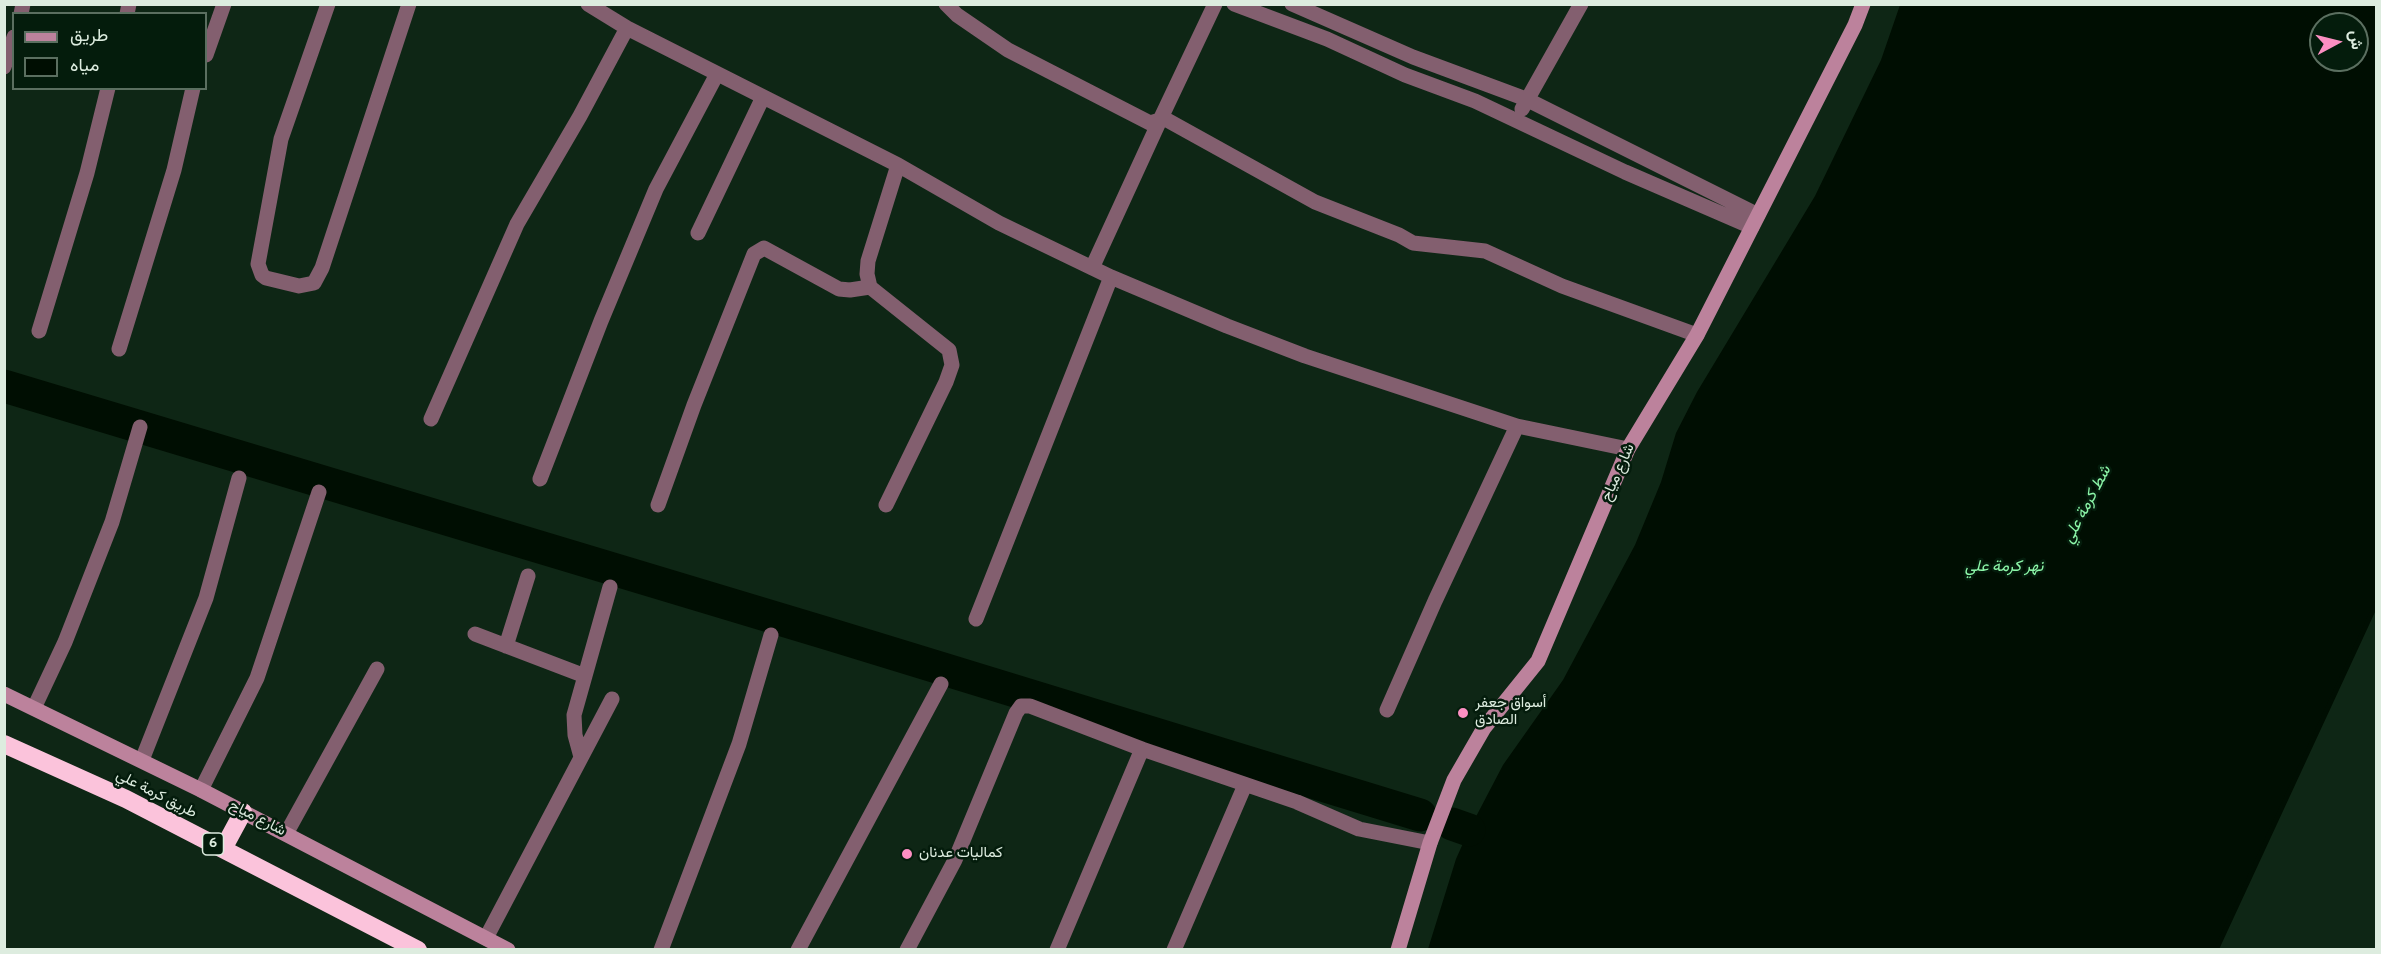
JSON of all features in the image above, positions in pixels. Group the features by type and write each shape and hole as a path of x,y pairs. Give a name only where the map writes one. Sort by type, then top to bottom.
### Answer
{"highway":[{"name":"طريق كرمة علي","path":"4,744 126,799 418,950"},
{"path":"223,849 243,812"}],"street":[{"path":"207,52 224,4"},
{"path":"328,4 281,139 258,264 262,275 266,278 299,286 314,283 322,268 409,4"},
{"path":"588,4 627,28 898,165 999,223 1111,277 1305,356 1517,426 1628,449"},
{"path":"946,4 957,15 1008,50 1150,123 1167,120 1314,202 1399,235 1413,243 1485,251 1562,286 1696,335"},
{"path":"1092,268 1215,4"},
{"path":"1234,4 1327,39 1405,75 1475,101 1625,172 1755,221"},
{"path":"1292,4 1413,57 1526,99 1755,221"},
{"path":"1516,120 1581,4"},
{"name":"شارع مياح","path":"1398,950 1430,843 1454,780 1484,728 1538,661 1628,449 1696,335 1855,25 1863,4"},
{"path":"431,419 517,224 580,116 627,28"},
{"path":"4,67 12,43"},
{"path":"540,478 601,321 656,189 717,74"},
{"path":"39,331 87,173 108,90"},
{"path":"119,349 174,170 193,90"},
{"path":"698,233 763,98"},
{"path":"886,506 952,365 949,350 870,287 867,274 868,261 898,165"},
{"path":"658,505 694,405 754,254 764,248 839,289 870,287"},
{"path":"976,619 1111,277"},
{"path":"1387,710 1517,426"},
{"path":"34,708 65,642 112,522 140,427"},
{"path":"142,760 206,598 239,478"},
{"path":"201,790 257,678 319,492"},
{"path":"506,646 528,576"},
{"path":"581,757 574,715 610,587"},
{"path":"475,634 585,676"},
{"path":"661,950 739,744 771,635"},
{"path":"286,834 377,669"},
{"path":"798,950 941,684"},
{"name":"شارع مياح","path":"4,694 142,760 508,950"},
{"path":"486,938 612,699"},
{"path":"907,950 955,860 1016,713 1021,706 1030,706 1142,749 1297,802 1359,829 1430,843"},
{"path":"1057,950 1142,749"},
{"path":"1174,950 1245,785"}],"water":[{"name":"نهر كرمة علي","path":"1900,5 2376,5 2376,604 2216,949 1428,949 1456,859 1469,830 1503,765 1563,680 1635,545 1661,482 1676,433 1697,392 1815,196 1881,60"}],"waterway":[{"path":"4,386 829,634 1420,815"},
{"path":"2216,950 2376,604"},
{"path":"1452,824 1469,830"}],"place":[{"name":"أسواق جعفر الصادق","path":"1463,713"},
{"name":"كماليات عدنان","path":"907,854"}],"water label":[{"name":"شط كرمة علي","path":"2088,505"}]}
